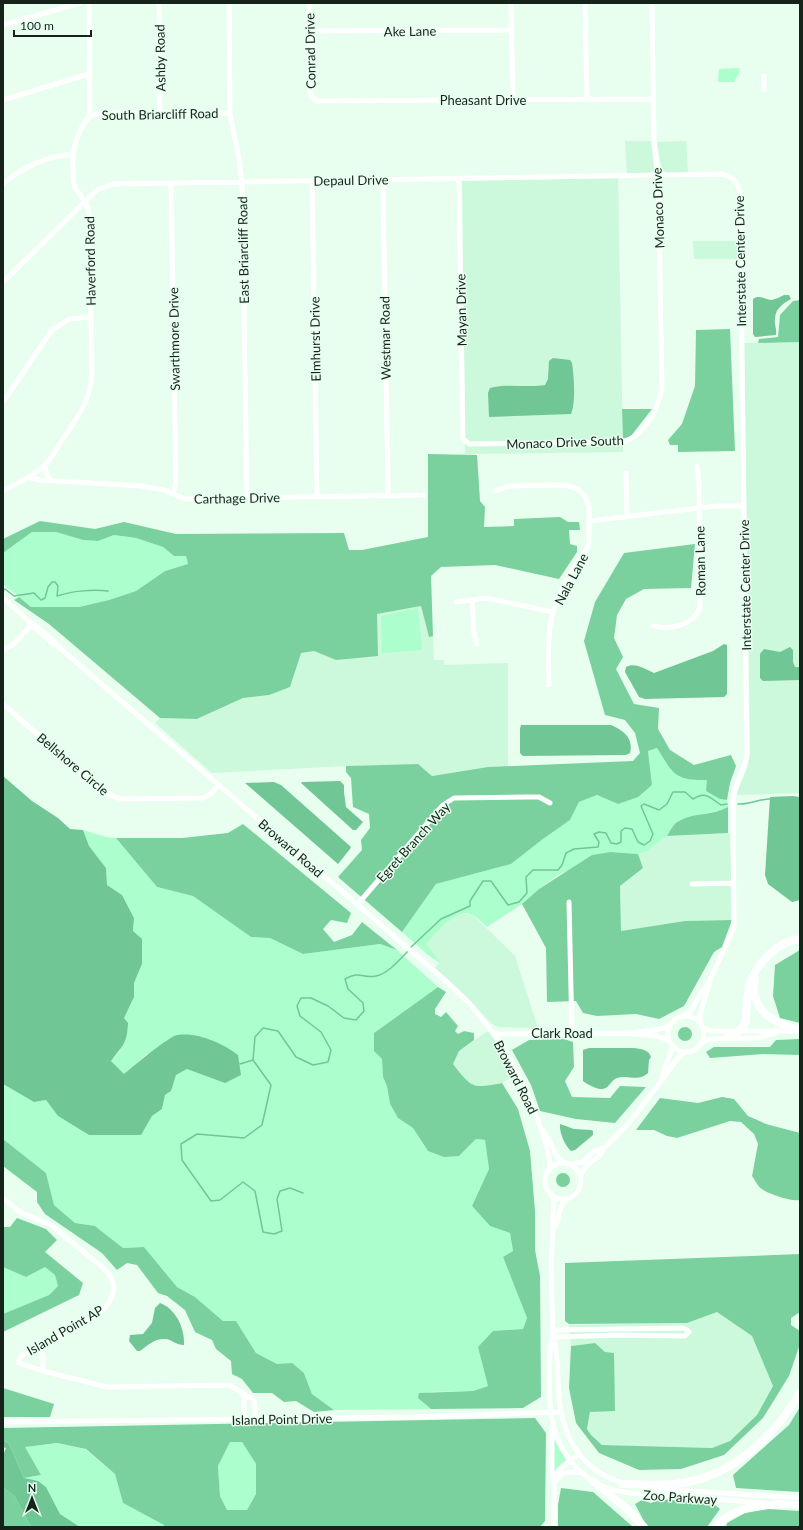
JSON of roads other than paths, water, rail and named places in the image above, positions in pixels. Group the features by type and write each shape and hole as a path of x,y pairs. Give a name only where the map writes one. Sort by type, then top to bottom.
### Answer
{"highway":[{"path":"727,1038 740,1031 746,1021 747,996 752,976 760,962 784,943 800,939"},
{"path":"760,962 754,984 754,994 757,1002 770,1018 800,1031"},
{"path":"624,1484 662,1485 680,1483 710,1476 728,1467 746,1455 767,1437 785,1415 800,1393"},
{"path":"593,1481 626,1508 644,1527"},
{"path":"716,1527 726,1518 739,1510 749,1507 780,1504"}],"main road":[{"name":"Broward Road","path":"32,624 54,643"},
{"name":"Zoo Parkway","path":"780,1504 800,1505"}],"street":[{"path":"3,25 80,3"},
{"path":"89,3 90,116"},
{"name":"Ashby Road","path":"159,3 160,112"},
{"name":"East Briarcliff Road","path":"230,3 230,112 242,182 247,498"},
{"name":"Conrad Drive","path":"309,3 310,91 314,99"},
{"path":"511,3 513,100"},
{"path":"585,3 586,100"},
{"name":"Monaco Drive","path":"652,3 654,142 658,176 662,387 654,412"},
{"name":"Ake Lane","path":"309,32 512,30"},
{"path":"3,100 89,74"},
{"path":"764,76 764,90"},
{"name":"Pheasant Drive","path":"314,99 321,102 653,99"},
{"name":"South Briarcliff Road","path":"90,116 103,113 230,112"},
{"name":"Haverford Road","path":"3,491 45,466 77,420 87,400 92,374 89,212 88,206 74,183 73,154 77,136 90,116"},
{"path":"3,184 18,172 31,165 60,156 73,154"},
{"name":"Depaul Drive","path":"3,282 97,190 113,184 722,174 735,180"},
{"name":"Mayan Drive","path":"459,179 462,437 464,441"},
{"name":"Westmar Road","path":"383,180 388,496"},
{"name":"Interstate Center Drive","path":"702,1025 700,1011 709,982 734,928 733,795 747,756 740,192 735,180"},
{"name":"Elmhurst Drive","path":"312,181 317,497"},
{"name":"Swarthmore Drive","path":"171,184 176,478 173,494"},
{"path":"3,402 52,330 70,319 91,317"},
{"name":"Monaco Drive South","path":"464,441 469,444 622,442 629,440 640,433 654,412"},
{"path":"45,466 50,480"},
{"name":"Roman Lane","path":"653,626 671,628 687,623 697,614 700,608 699,474 696,466"},
{"path":"626,473 627,517"},
{"name":"Carthage Drive","path":"28,477 33,479 141,486 164,490 185,499 424,495"},
{"name":"Nala Lane","path":"495,491 509,486 572,486 578,489 585,496 589,507 589,542 587,548 568,578 553,612 549,636 549,685"},
{"path":"589,521 717,506 744,506"},
{"path":"456,602 488,598 553,612"},
{"name":"Broward Road","path":"4,600 32,624"},
{"path":"472,600 474,634 478,644"},
{"path":"3,650 14,644 32,624"},
{"name":"Broward Road","path":"54,643 457,992 494,1034 524,1086 541,1128 550,1156 550,1169"},
{"name":"Bellshore Circle","path":"3,704 94,784 105,793 113,797 123,799 203,798 211,794 218,785"},
{"name":"Egret Branch Way","path":"357,905 443,805 454,798 539,797 550,802"},
{"path":"692,884 734,883"},
{"path":"569,902 572,1033"},
{"name":"Interstate Center Drive","path":"682,1016 691,1012 709,982"},
{"path":"662,1080 663,1070 670,1056 671,1044 668,1030 670,1025 677,1018 682,1016 692,1017 712,1031 800,1031"},
{"name":"Clark Road","path":"631,1033 642,1030 663,1029 670,1025"},
{"path":"702,1025 704,1033 702,1043"},
{"path":"671,1044 680,1051 686,1052 695,1050 702,1043 710,1039 758,1038 779,1032"},
{"name":"Clark Road","path":"494,1034 631,1033 659,1036 671,1044"},
{"path":"553,1228 557,1224 560,1207 567,1199 572,1197 579,1190 581,1185 581,1176 586,1166 600,1155 604,1148 629,1123 668,1074 676,1059 686,1052"},
{"name":"Broward Road","path":"541,1128 549,1139 557,1157 568,1163"},
{"path":"554,1484 558,1470 579,1454 567,1434 561,1412 556,1346 553,1337 551,1264 554,1206 552,1195 545,1183 547,1173 556,1164 582,1162 594,1151 604,1148"},
{"path":"568,1163 578,1170 581,1176"},
{"path":"552,1195 562,1199 567,1199"},
{"name":"Island Point AP","path":"3,1198 20,1212 51,1225 108,1271 113,1282 114,1290 112,1298 105,1308 99,1313 22,1355 19,1360 22,1365 107,1387 229,1385 254,1400 256,1419"},
{"path":"553,1330 683,1328 689,1332 685,1336 623,1335 553,1337"},
{"path":"553,1337 550,1346 551,1412 557,1436 570,1460"},
{"path":"39,1345 43,1357 43,1371"},
{"path":"242,1392 244,1397 244,1419"},
{"name":"Island Point Drive","path":"3,1422 417,1417 561,1412"},
{"path":"553,1421 551,1436 552,1472 554,1484 554,1527"},
{"name":"Zoo Parkway","path":"579,1454 604,1475 624,1484 646,1488 800,1498"},
{"name":"Zoo Parkway","path":"570,1460 593,1481 614,1490 634,1493 780,1504"},
{"path":"554,1484 564,1473 583,1473"}],"waterway":[{"path":"3,591 5,589 14,596 34,593 41,600 45,598 48,587 52,582 55,582 58,586 57,596 82,591 108,591"},
{"path":"410,948 441,919 470,906 470,901 483,881 491,881 508,905 519,902 527,893 526,877 533,870 558,870 562,865 566,853 574,849 598,847 599,842 594,834 599,832 606,833 611,843 617,844 621,842 621,831 625,828 632,829 638,842 644,845 650,841 653,834 641,806 644,804 659,810 667,804 673,792 685,792 693,799 704,795 710,797 721,805 727,804"},
{"path":"738,804 746,804 770,799"},
{"path":"240,1064 253,1060 255,1037 263,1028 278,1031 296,1057 313,1065 328,1062 331,1050 321,1032 300,1016 297,1006 301,998 311,998 328,1006 344,1018 356,1020 364,1011 363,1003 348,989 345,979 354,975 372,977 380,975 394,966 408,951"},
{"path":"253,1060 271,1085 262,1125 244,1138 197,1134 181,1144 182,1160 211,1201 220,1200 243,1182 255,1191 263,1232 274,1234 282,1231 277,1199 280,1191 290,1188 303,1193"}]}
